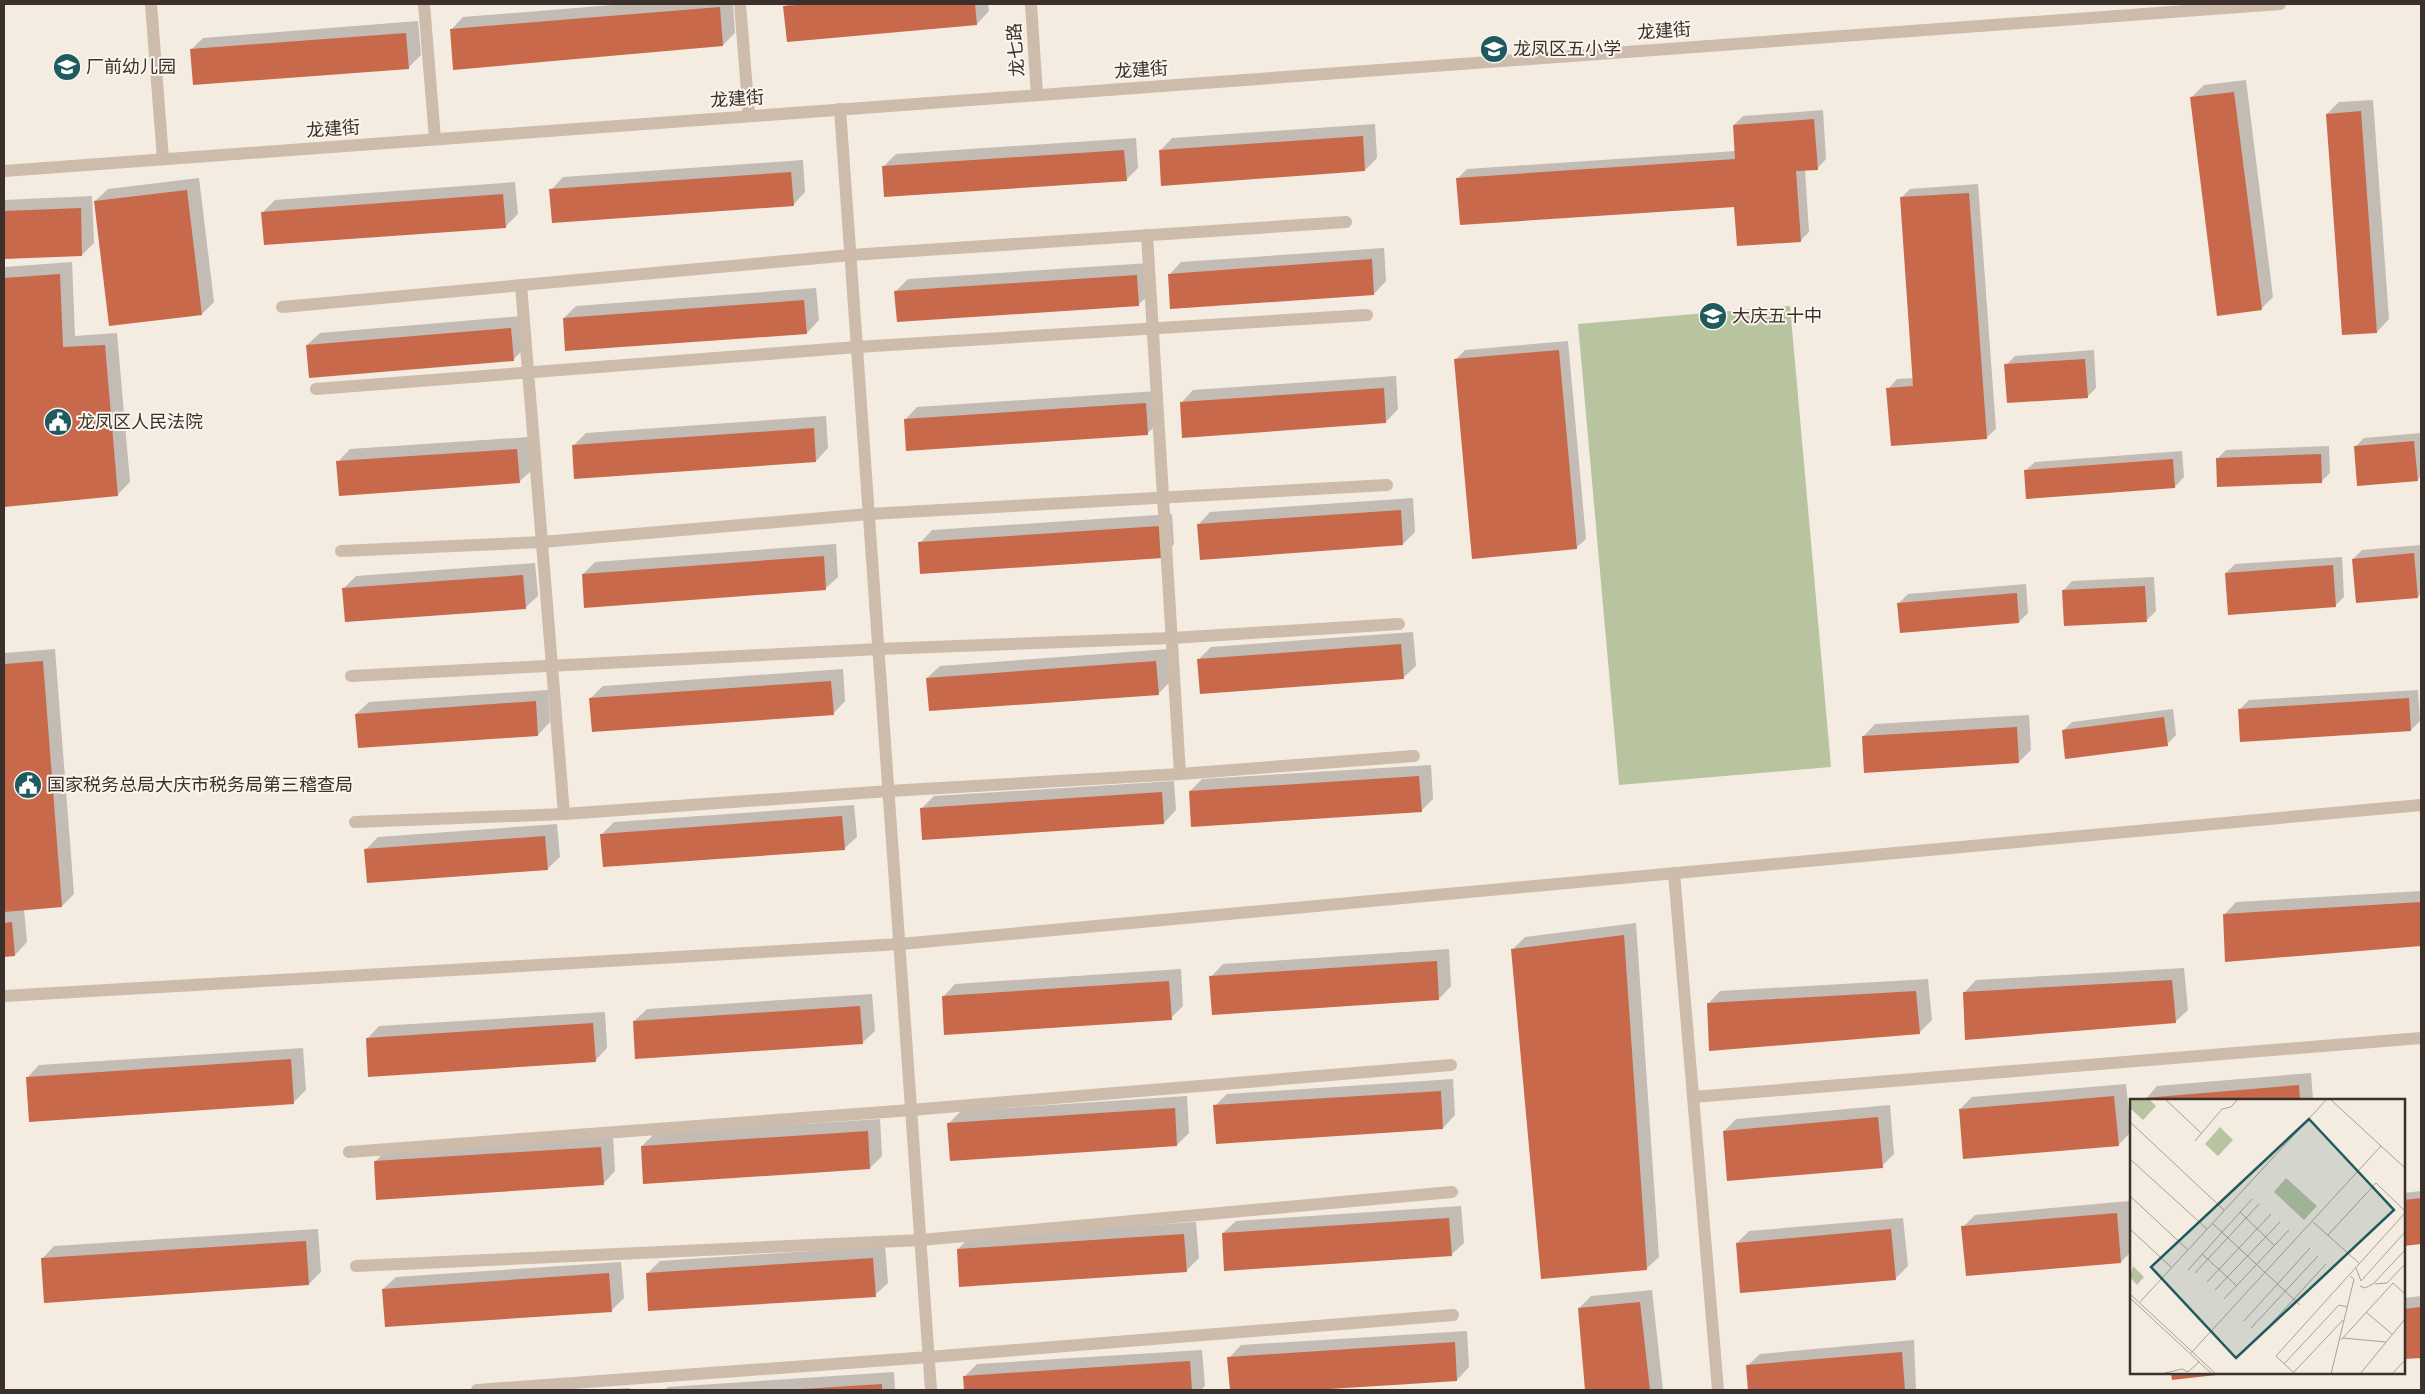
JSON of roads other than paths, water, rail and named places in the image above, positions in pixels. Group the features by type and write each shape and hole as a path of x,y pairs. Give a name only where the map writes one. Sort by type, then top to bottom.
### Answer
{"street":[{"path":"151,4 163,159"},
{"path":"424,4 435,139"},
{"path":"740,4 749,116"},
{"name":"龙七路","path":"1031,4 1037,95"},
{"name":"龙建街","path":"4,171 2280,4"},
{"path":"840,109 931,1390"},
{"path":"282,307 850,255 1346,222"},
{"path":"1147,235 1180,774"},
{"path":"521,285 564,814"},
{"path":"316,389 857,347 1153,330 1368,315"},
{"path":"341,551 542,542 869,514 1387,485"},
{"path":"351,676 878,649 1172,638 1399,624"},
{"path":"355,822 564,814 889,790 1180,774 1414,756"},
{"path":"4,996 900,944 2421,805"},
{"path":"1674,873 1718,1390"},
{"path":"1693,1097 2421,1038"},
{"path":"349,1152 911,1110 1451,1065"},
{"path":"356,1266 921,1240 1452,1192"},
{"path":"477,1390 929,1357 1453,1315"}],"place":[{"name":"龙凤区五小学","path":"1494,49"},
{"name":"厂前幼儿园","path":"67,67"},
{"name":"大庆五十中","path":"1713,316"},
{"name":"龙凤区人民法院","path":"58,422"},
{"name":"国家税务总局大庆市税务局第三稽查局","path":"28,785"}]}
